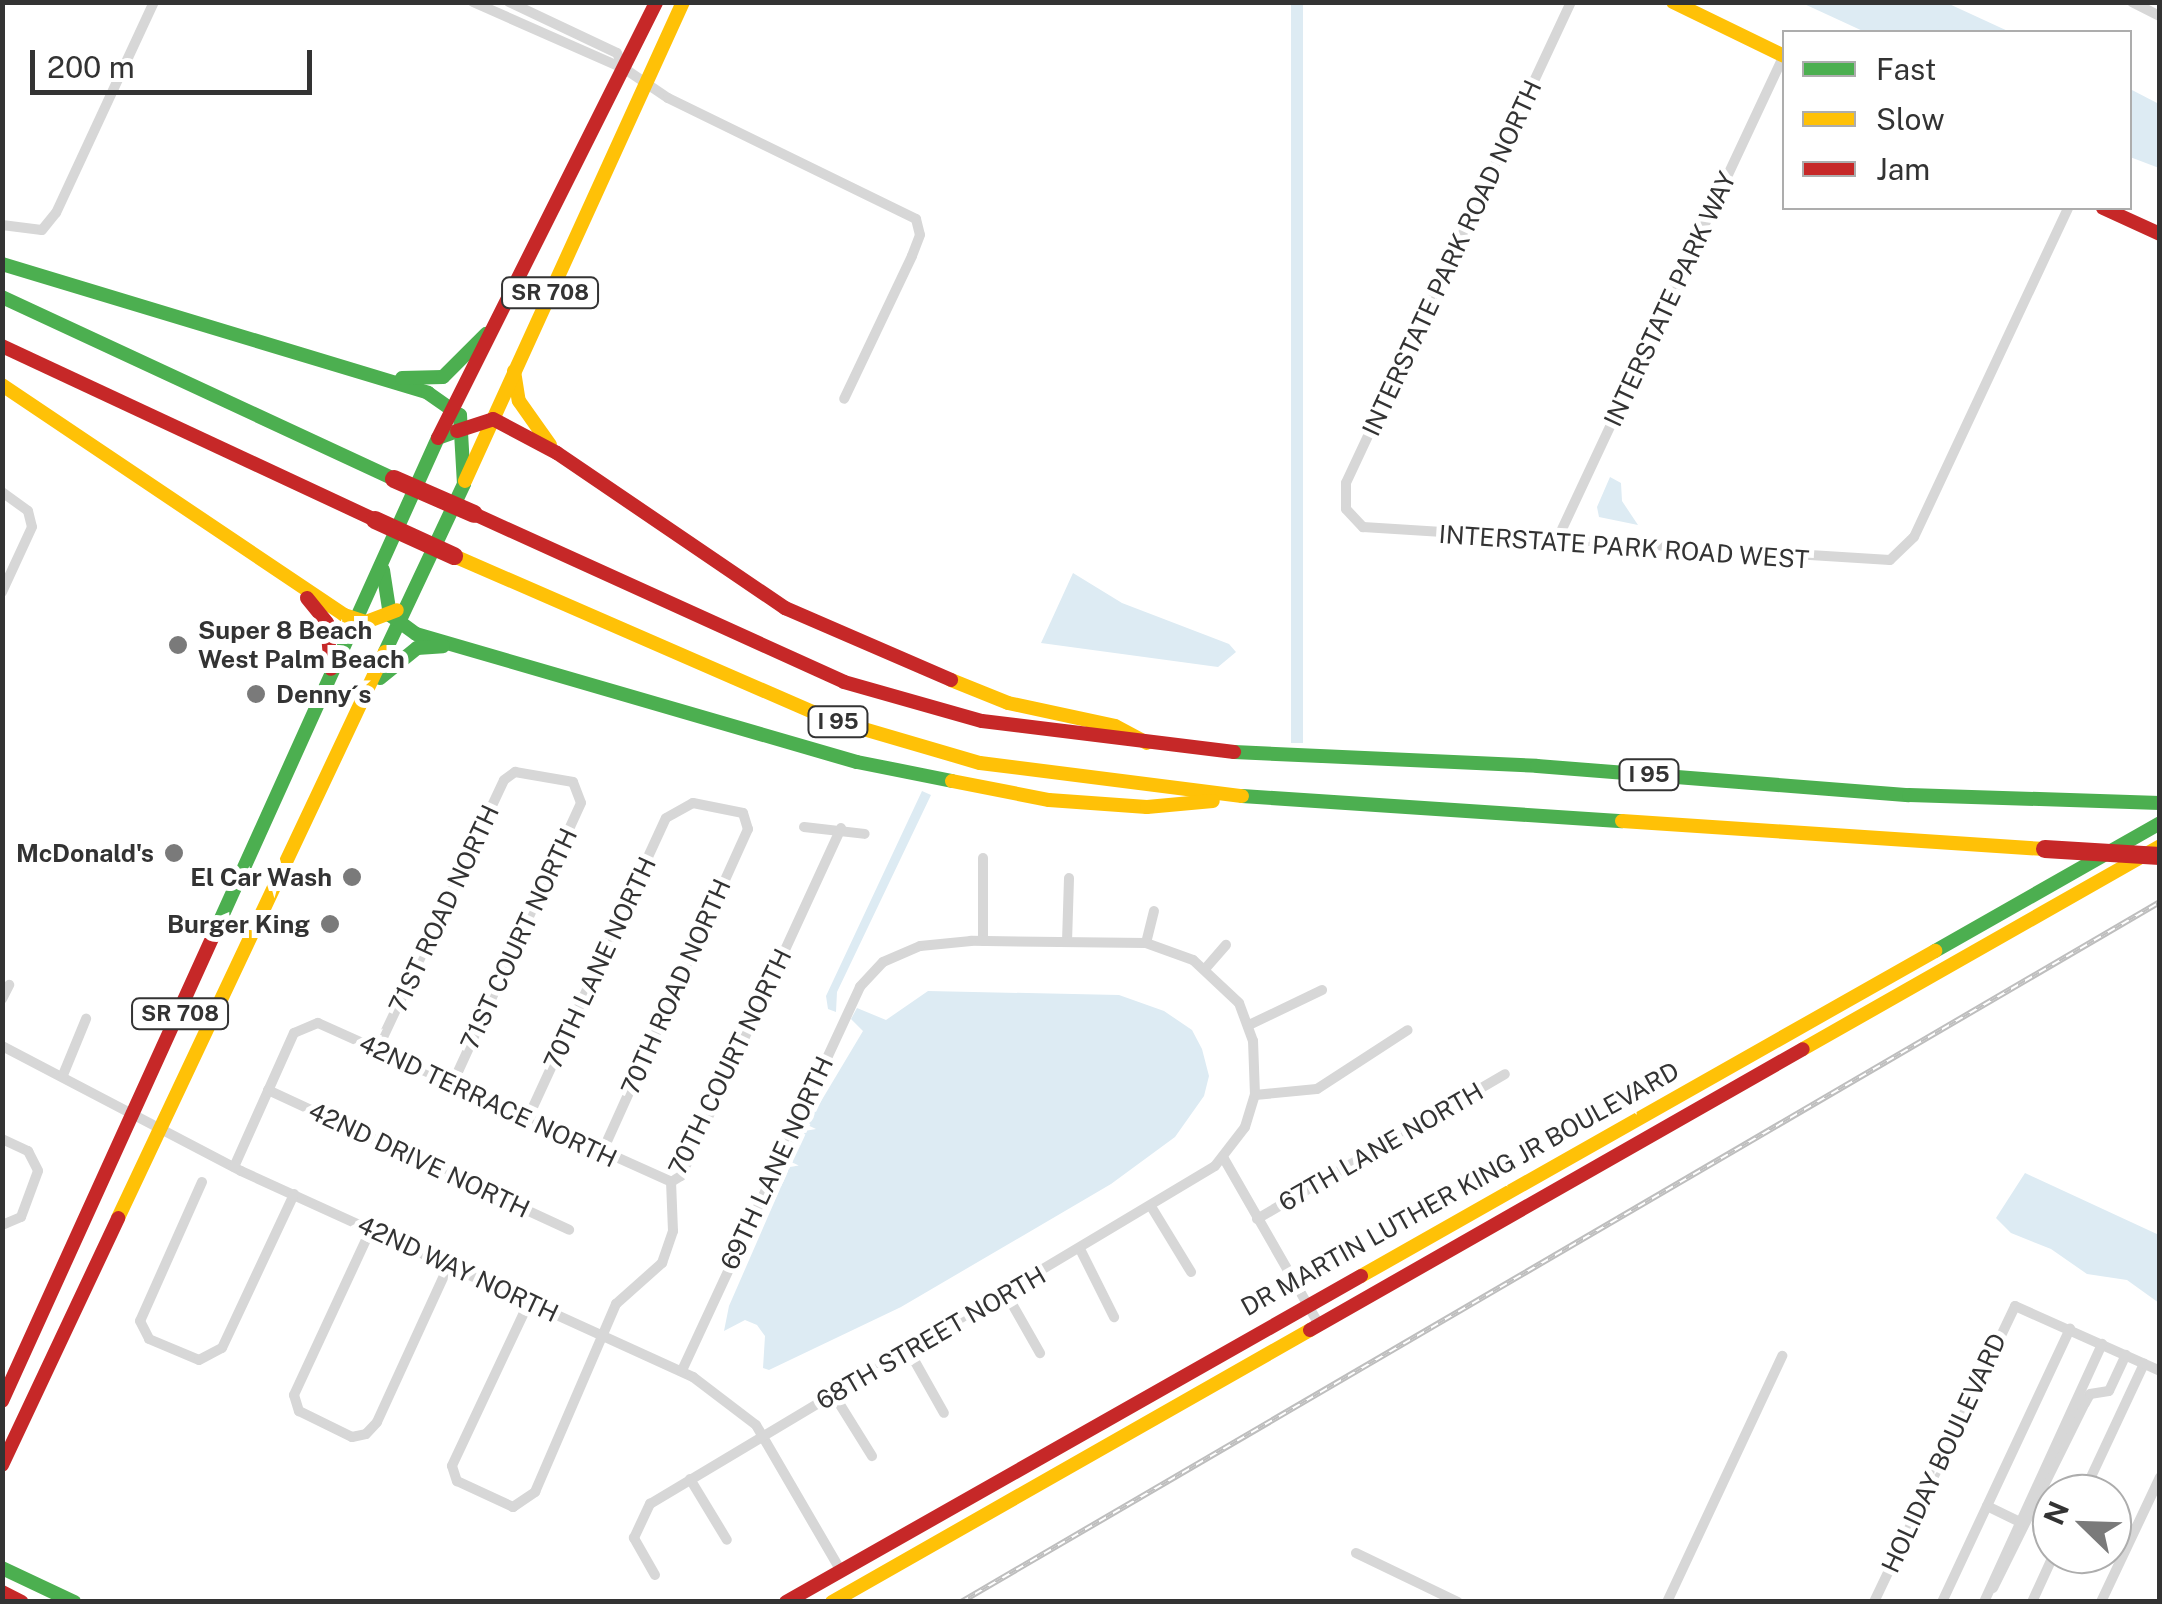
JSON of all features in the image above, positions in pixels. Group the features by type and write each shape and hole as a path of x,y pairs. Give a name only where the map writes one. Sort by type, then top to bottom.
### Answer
{"main road":[{"name":"SR 708","path":"2,1401 223,923 450,407 625,70 656,2"},
{"name":"SR 708","path":"2,1465 158,1126 366,694 395,620 414,594 683,2"},
{"path":"1673,2 1782,55"},
{"path":"2108,210 2160,234"},
{"path":"2,264 372,375 450,407 464,425 464,484"},
{"name":"I 95","path":"2,297 844,682 982,721 1147,743 1909,795 2160,804"},
{"path":"372,375 443,377 486,334"},
{"name":"I 95","path":"2,346 375,520 738,682 900,741 1053,775 1249,797 2160,856"},
{"path":"514,371 527,416 556,453"},
{"path":"2,385 284,577 355,620 395,620 448,645 947,782 1147,807 1249,797"},
{"path":"438,438 464,425 493,419 556,453 784,608 843,638 1008,702 1115,726 1147,743"},
{"path":"382,562 395,620"},
{"path":"284,577 328,623 332,675"},
{"path":"366,694 403,657 448,645"},
{"path":"257,919 248,889 278,822 271,812"},
{"name":"DR MARTIN LUTHER KING JR BOULEVARD","path":"786,1602 1306,1302 2160,822"},
{"name":"DR MARTIN LUTHER KING JR BOULEVARD","path":"832,1602 1318,1321 2160,846"},
{"path":"1900,995 1906,978 1996,928 2010,908"},
{"path":"202,1034 206,1004 231,948 223,923"},
{"path":"2,1568 74,1602"},
{"path":"2,1592 22,1602"}],"street":[{"path":"472,2 625,70 916,219 920,235 912,256 844,399"},
{"path":"509,2 617,53 625,70"},
{"name":"INTERSTATE PARK ROAD NORTH","path":"1349,514 1346,483 1571,2"},
{"path":"2132,2 2160,16"},
{"path":"2,225 42,230 56,214 150,4"},
{"name":"INTERSTATE PARK WAY","path":"1556,542 1782,60"},
{"name":"INTERSTATE PARK ROAD WEST","path":"1349,514 1376,531 1875,563 1902,552 2067,210"},
{"path":"2,492 31,520 2,592"},
{"name":"71ST COURT NORTH","path":"452,1085 581,792 574,782 515,772"},
{"name":"71ST ROAD NORTH","path":"378,1050 504,780 515,772"},
{"name":"70TH ROAD NORTH","path":"601,1154 747,819 693,803 676,808"},
{"name":"70TH LANE NORTH","path":"528,1120 676,808"},
{"path":"804,826 865,834"},
{"name":"70TH COURT NORTH","path":"529,1302 452,1472 457,1481 513,1507 527,1503 605,1337 616,1304 652,1277 670,1244 671,1182 680,1176 841,828"},
{"path":"983,858 983,942 1146,943 1205,969 1235,998 1249,1025 1255,1095 1245,1127 1224,1157 1318,1321"},
{"path":"1067,942 1070,878"},
{"path":"1146,943 1154,911"},
{"name":"69TH LANE NORTH","path":"682,1371 844,1019 884,962 920,946 983,942"},
{"path":"1205,969 1226,945"},
{"path":"2,999 9,985"},
{"path":"1249,1025 1322,990"},
{"path":"63,1075 86,1019"},
{"name":"42ND TERRACE NORTH","path":"268,1090 294,1033 304,1026 324,1025 601,1154 671,1182"},
{"path":"1255,1095 1291,1096 1331,1083 1408,1030"},
{"name":"42ND WAY NORTH","path":"2,1046 234,1168 682,1371 734,1405 763,1437 841,1571"},
{"name":"67TH LANE NORTH","path":"1257,1219 1505,1074"},
{"path":"234,1168 268,1090"},
{"name":"42ND DRIVE NORTH","path":"268,1090 570,1230"},
{"path":"2,1139 28,1151 36,1164 36,1184 8,1225"},
{"name":"68TH STREET NORTH","path":"654,1575 634,1545 638,1517 690,1479 1152,1208 1224,1157"},
{"path":"202,1182 141,1328 149,1339 198,1360 212,1358 294,1194"},
{"path":"1152,1208 1191,1272"},
{"path":"371,1230 294,1402 299,1411 352,1436 366,1434 449,1265"},
{"path":"1081,1251 1114,1317"},
{"path":"1006,1294 1040,1353"},
{"name":"HOLIDAY BOULEVARD","path":"1874,1602 2010,1312 2015,1306 2026,1308 2070,1329"},
{"path":"1942,1602 2070,1329 2160,1371"},
{"path":"2023,1524 2102,1344"},
{"path":"910,1351 944,1413"},
{"path":"1987,1597 2090,1394 2109,1392 2126,1355"},
{"path":"1667,1602 1782,1356"},
{"path":"2092,1474 2144,1364"},
{"path":"834,1396 872,1456"},
{"path":"2100,1602 2160,1476"},
{"path":"690,1479 726,1540"},
{"path":"1987,1506 2023,1524"},
{"path":"1356,1553 1458,1602"},
{"path":"2032,1602 2045,1574"}],"shaded area":[{"path":"1291,3 1303,3 1303,743 1291,743"},
{"path":"1802,3 1947,3 2006,30 1861,30"},
{"path":"2132,90 2159,104 2159,168 2132,158"},
{"path":"1610,477 1621,483 1622,501 1638,525 1599,517 1597,507"},
{"path":"1073,573 1122,603 1229,644 1236,652 1218,667 1041,643"},
{"path":"922,791 931,795 837,992 836,1012 828,1009 826,996"},
{"path":"928,991 1119,995 1164,1011 1192,1030 1202,1049 1209,1076 1204,1096 1175,1137 1111,1184 901,1307 769,1370 763,1368 765,1336 757,1325 745,1320 724,1331 729,1306 811,1118 863,1031 851,1019 857,1008 886,1020"},
{"path":"2025,1173 2159,1235 2159,1303 2127,1280 2087,1274 2051,1249 2011,1233 1996,1218"}],"railway":[{"path":"961,1602 2160,902"}],"traffic: fast":[{"path":"2,264 428,393 460,415 464,484 385,652"},
{"path":"2,297 394,479"},
{"path":"402,378 443,377 486,334"},
{"path":"214,934 438,438 457,431"},
{"path":"383,570 390,615 416,634 857,762 952,781"},
{"path":"380,678 417,648 443,646"},
{"path":"1234,752 1537,766 1909,795 2160,803"},
{"path":"1242,796 1622,821"},
{"path":"1935,951 2160,823"},
{"path":"2,1568 74,1602"}],"traffic: slow":[{"path":"465,481 683,2"},
{"path":"1673,2 1782,55"},
{"path":"514,371 519,401 550,445"},
{"path":"2,385 344,615 366,622 397,610"},
{"path":"454,556 826,718 980,763 1242,796"},
{"path":"118,1218 385,652"},
{"path":"951,680 1008,703 1115,726 1147,743"},
{"path":"952,781 1049,800 1147,807 1213,801"},
{"path":"1622,821 2045,849"},
{"path":"1803,1049 2160,846"},
{"path":"1361,1276 1935,951"},
{"path":"832,1602 1310,1330"}],"traffic: jam":[{"path":"438,438 656,2"},
{"path":"2107,210 2160,234"},
{"path":"2,346 375,520"},
{"path":"457,431 493,419 557,453 785,608 951,680"},
{"path":"394,479 474,514"},
{"path":"474,514 844,682 982,721 1234,752"},
{"path":"375,520 454,556"},
{"path":"307,598 327,623 331,669"},
{"path":"2045,849 2160,856"},
{"path":"2,1401 214,934"},
{"path":"1310,1330 1803,1049"},
{"path":"2,1465 118,1218"},
{"path":"786,1602 1361,1276"},
{"path":"2,1592 22,1602"}],"place":[{"name":"Super 8 Beach West Palm Beach","path":"178,645"},
{"name":"Denny´s","path":"256,694"},
{"name":"McDonald's","path":"174,853"},
{"name":"El Car Wash","path":"352,877"},
{"name":"Burger King","path":"330,924"}]}
